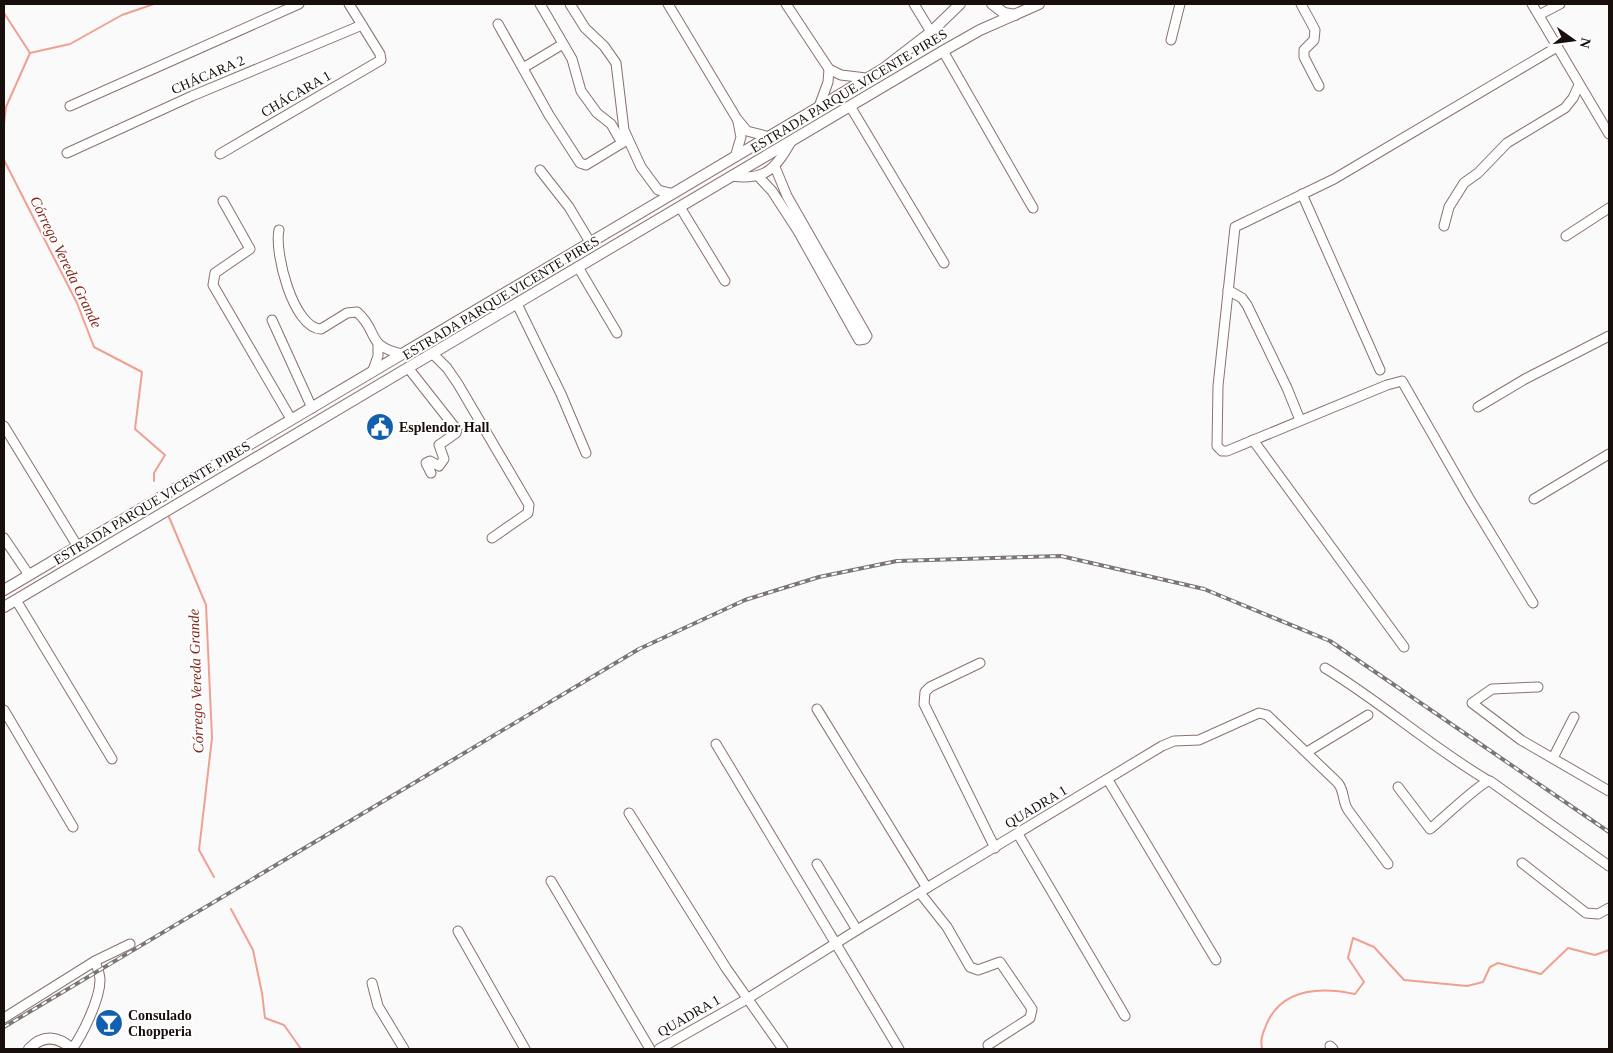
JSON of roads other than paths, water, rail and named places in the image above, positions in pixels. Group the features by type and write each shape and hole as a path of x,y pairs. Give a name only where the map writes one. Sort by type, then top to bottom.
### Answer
{"main road":[{"name":"ESTRADA PARQUE VICENTE PIRES","path":"8,588 902,56 960,4"},
{"path":"992,4 1004,13 1015,15"},
{"name":"ESTRADA PARQUE VICENTE PIRES","path":"4,606 409,369 943,51 980,30 1039,4"},
{"path":"561,259 578,267 578,250"},
{"path":"37,588 34,578 46,565"},
{"path":"4,606 14,594 8,588"},
{"path":"29,1049 39,1040 51,1037 63,1041 72,1049"}],"street":[{"path":"70,106 299,4"},
{"path":"349,4 362,26"},
{"path":"540,4 576,68 577,83 581,91 597,113 611,124 653,184 663,193 670,193"},
{"path":"570,4 585,28 604,46 616,63 621,97 624,142"},
{"path":"668,4 737,119 747,130 766,136"},
{"path":"786,4 834,74 866,78"},
{"path":"914,4 931,32"},
{"path":"1171,40 1180,4"},
{"path":"1301,4 1316,30 1314,40 1304,50 1304,57 1319,86"},
{"path":"1532,4 1609,134"},
{"path":"1539,15 1560,4"},
{"path":"498,24 580,163 586,165 624,142"},
{"name":"CHÁCARA 1","path":"220,154 381,60 380,54 362,26"},
{"name":"CHÁCARA 2","path":"66,153 174,104 362,26"},
{"path":"523,68 563,44"},
{"path":"1533,603 1469,498 1402,381 1392,382 1227,451 1222,451 1217,446 1218,386 1235,227 1339,176 1557,47"},
{"path":"943,51 1033,208"},
{"path":"820,104 828,82 829,69"},
{"path":"1444,226 1449,207 1464,183 1478,173 1508,143 1565,108 1579,86"},
{"path":"850,106 944,263"},
{"path":"736,154 741,137 737,119"},
{"path":"732,176 758,176 775,167 792,140"},
{"path":"775,167 801,229 867,336 865,339 859,340 828,275"},
{"path":"540,170 569,207 590,242"},
{"path":"758,176 801,229"},
{"path":"651,206 654,195 653,184"},
{"path":"1302,194 1380,370"},
{"path":"779,202 787,196"},
{"path":"223,201 250,248 215,273 213,285 292,420"},
{"path":"680,207 725,281"},
{"path":"1566,236 1609,208"},
{"path":"278,230 278,253 283,275 291,296 308,324 321,329 347,313 357,312 378,344 389,351 402,354"},
{"path":"578,267 617,333"},
{"path":"1228,290 1242,298 1247,305 1287,388 1300,420"},
{"path":"517,304 561,394 586,453"},
{"path":"272,320 312,408"},
{"path":"1478,407 1525,379 1609,336"},
{"path":"373,370 378,356 378,344"},
{"path":"433,354 447,368 458,384 529,505 528,513 523,518 492,538"},
{"path":"409,369 457,430 456,433 439,446 444,459 439,466 430,461 426,463 431,473"},
{"path":"4,426 78,547"},
{"path":"1253,440 1404,647"},
{"path":"1534,498 1609,454"},
{"path":"4,538 28,575"},
{"path":"16,600 112,759"},
{"path":"980,663 930,687 925,692 924,704 995,848"},
{"path":"1325,668 1364,692 1436,746 1500,787 1609,866"},
{"path":"1538,687 1492,688 1472,703 1521,740 1609,791"},
{"path":"817,708 970,967 978,970 1000,962 1032,1009 1030,1018 988,1045"},
{"path":"4,710 73,827"},
{"name":"QUADRA 1","path":"659,1049 747,999 835,943 1168,743 1198,740 1259,713 1267,715 1342,787 1348,810 1388,864"},
{"path":"1307,752 1368,715"},
{"path":"1553,758 1574,717"},
{"path":"716,744 899,1049"},
{"path":"1108,780 1216,960"},
{"path":"1398,787 1430,829 1487,780"},
{"path":"629,813 747,999 782,1049"},
{"path":"1018,834 1124,1016"},
{"path":"817,864 857,930"},
{"path":"1522,864 1586,913 1598,914 1609,908"},
{"path":"551,881 650,1049"},
{"path":"458,931 525,1049"},
{"path":"4,1018 95,961 130,944"},
{"path":"72,1049 82,1032 99,987 100,975 95,961"},
{"path":"372,983 378,1006 404,1049"}],"waterway":[{"path":"30,53 70,44 122,15 154,4"},
{"name":"Córrego Vereda Grande","path":"4,13 30,53 6,107 4,124"},
{"name":"Córrego Vereda Grande","path":"4,160 77,303 94,347 142,372 135,429 165,455 154,473 154,481"},
{"name":"Córrego Vereda Grande","path":"169,517 206,605 212,738 199,850 214,877"},
{"name":"Córrego Vereda Grande","path":"231,909 253,950 265,1018 284,1025 301,1049"},
{"path":"1262,1049 1263,1033 1274,1011 1293,997 1316,991 1355,994 1364,982 1348,958 1353,938 1374,947 1404,980 1467,986 1483,982 1490,967 1498,963 1541,974 1568,948 1595,955 1609,950"}],"railway":[{"path":"4,1027 639,649 745,600 819,577 897,561 1061,556 1204,589 1330,641 1609,832"}],"place":[{"name":"Esplendor Hall","path":"380,427"},
{"name":"Consulado Chopperia","path":"109,1023"}]}
